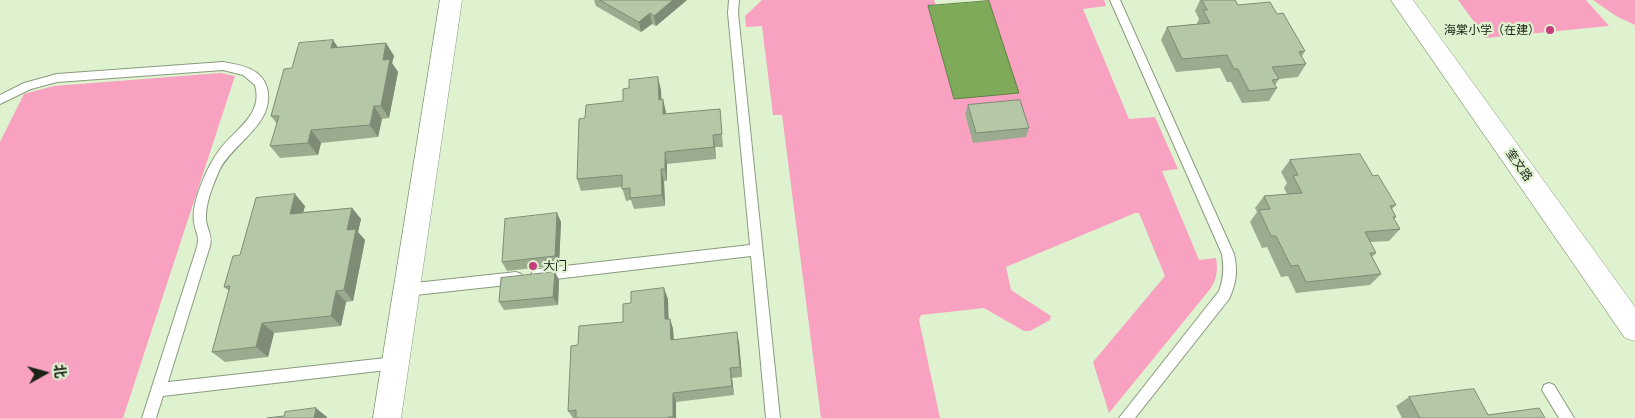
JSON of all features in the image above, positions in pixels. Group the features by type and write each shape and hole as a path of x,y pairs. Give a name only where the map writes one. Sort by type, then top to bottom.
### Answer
{"street":[{"path":"387,418 451,0"},
{"name":"奎文路","path":"1402,0 1635,329"}],"lane":[{"path":"734,0 733,13 774,418"},
{"path":"1115,0 1228,254 1231,270 1230,283 1224,295 1126,418"},
{"path":"0,100 28,86 57,78 222,66 243,69 254,76 262,87 263,102 258,116 251,127 223,154 216,165 200,220 205,234 203,249 150,418"},
{"path":"406,290 757,250"},
{"path":"158,390 395,363"},
{"path":"1549,390 1567,418"}],"shaded area":[{"path":"762,0 934,0 936,5 928,6 954,99 989,1 981,0 1104,0 1106,6 1083,9 1129,119 1155,117 1178,169 1162,171 1199,260 1216,258 1217,266 1216,277 1211,288 1109,413 1093,362 1165,276 1139,213 1135,213 1006,267 1011,290 1051,316 1050,320 1030,331 1024,331 984,308 921,315 919,320 940,418 821,418 782,115 773,115 762,26 746,27 745,16"},
{"path":"1458,0 1586,0 1609,26 1486,38"},
{"path":"1593,0 1635,0 1635,25 1616,16"},
{"path":"989,1 1019,93 954,99 928,6"},
{"path":"221,73 235,76 123,418 0,418 0,142 24,94 54,86"}],"building":[{"path":"600,0 673,0 654,16 650,13 639,22"},
{"path":"1202,0 1235,0 1238,5 1270,2 1277,14 1283,13 1305,51 1299,52 1306,64 1272,67 1279,79 1272,80 1277,88 1249,91 1238,69 1234,69 1227,55 1182,59 1167,27 1210,23 1203,10 1207,10"},
{"path":"333,40 331,48 386,43 383,60 390,59 381,106 374,106 370,125 311,130 308,143 270,146 279,116 271,116 284,69 292,68 299,43"},
{"path":"658,77 659,100 663,99 663,114 720,109 722,134 713,135 714,147 665,152 665,169 661,169 662,195 630,198 630,188 622,189 622,175 577,179 579,119 585,118 586,105 623,101 623,89 629,88 629,80"},
{"path":"1020,100 1029,128 976,133 968,105"},
{"path":"1360,154 1373,176 1378,175 1396,205 1390,206 1396,217 1393,217 1400,229 1365,232 1376,253 1370,253 1381,274 1306,282 1298,265 1291,266 1276,236 1271,236 1259,210 1270,209 1264,196 1302,193 1293,176 1298,175 1290,160"},
{"path":"295,194 290,214 352,208 347,230 356,229 344,290 336,291 331,316 262,323 256,347 212,352 230,286 224,287 233,256 240,255 256,198"},
{"path":"557,213 555,256 502,262 505,219"},
{"path":"555,272 553,297 499,302 501,278"},
{"path":"664,288 665,319 670,319 671,340 737,332 740,367 730,368 732,386 673,393 673,417 576,418 576,410 568,411 571,346 578,345 579,326 623,322 623,304 631,303 631,292"},
{"path":"1474,389 1488,415 1539,408 1545,418 1420,418 1409,397"},
{"path":"316,408 314,418 267,418 284,416 285,412"}],"place":[{"name":"海棠小学（在建）","path":"1550,30"},
{"name":"大门","path":"533,266"}]}
